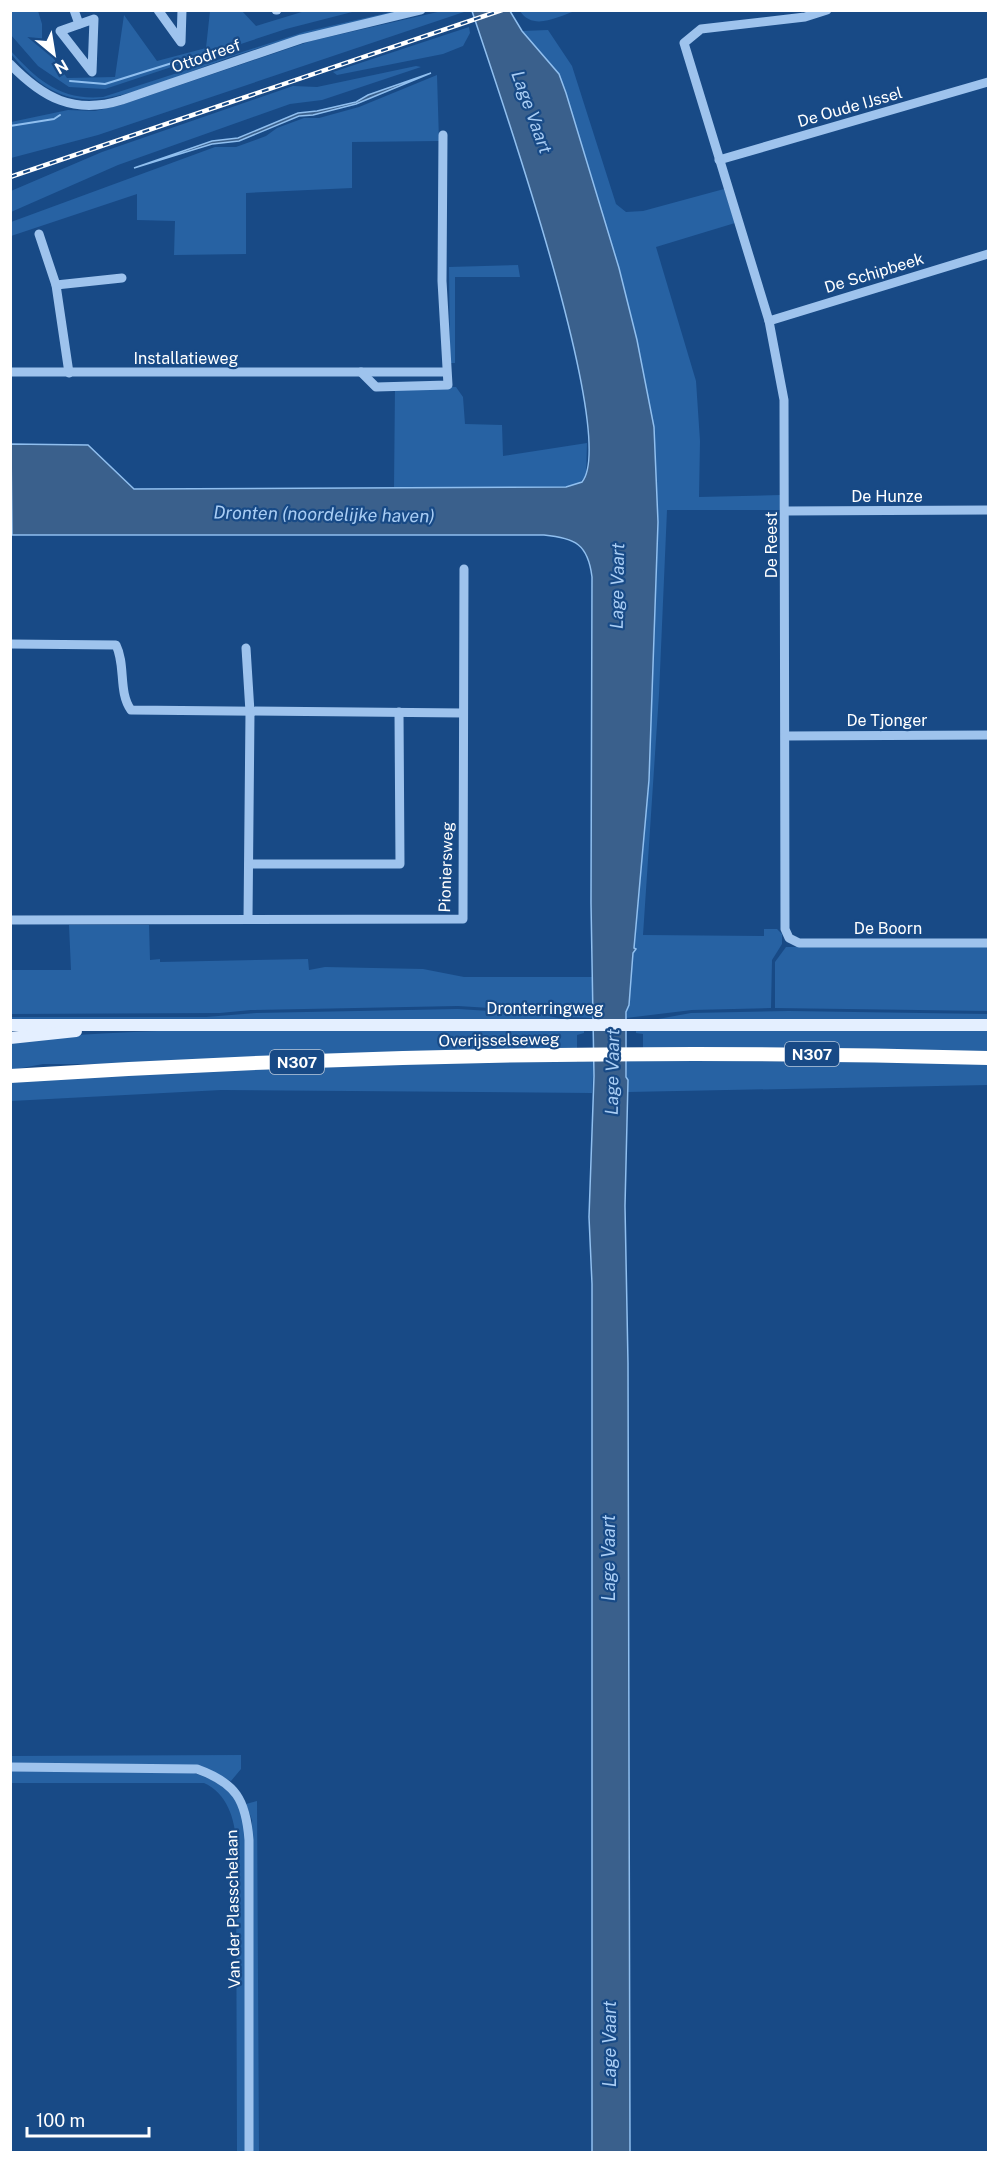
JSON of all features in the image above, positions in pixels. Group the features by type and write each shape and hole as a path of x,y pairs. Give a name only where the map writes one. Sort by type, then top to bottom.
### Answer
{"highway":[{"name":"Overijsselseweg","path":"10,1076 343,1060 583,1055 988,1058"}],"main road":[{"name":"Dronterringweg","path":"10,1025 101,1027 988,1025"},
{"name":"Dronterringweg","path":"10,1038 101,1027"}],"street":[{"path":"74,10 79,24"},
{"path":"158,10 181,42 182,10"},
{"name":"Ottodreef","path":"10,64 33,86 54,98 75,105 99,106 301,39 421,10"},
{"name":"De Reest","path":"789,938 785,929 784,400 769,321 684,43 701,29 805,17 827,10"},
{"path":"94,19 92,72 60,31 79,24 94,19"},
{"name":"De Oude IJssel","path":"719,160 988,82"},
{"path":"362,372 376,387 448,385 445,372 442,281 443,135"},
{"path":"39,234 56,285 69,373"},
{"name":"De Schipbeek","path":"769,321 988,254"},
{"path":"56,285 122,278"},
{"name":"Installatieweg","path":"10,372 445,372"},
{"name":"De Hunze","path":"786,511 988,510"},
{"name":"Pioniersweg","path":"10,920 463,919 464,569"},
{"path":"10,644 116,645 121,655 125,702 131,710 463,713"},
{"path":"246,648 250,712 248,919"},
{"path":"249,864 400,864 399,712"},
{"name":"De Tjonger","path":"786,736 988,735"},
{"name":"De Boorn","path":"789,938 799,943 988,943"},
{"name":"Van der Plasschelaan","path":"10,1767 197,1768 225,1781 241,1801 247,1819 249,1840 249,2152"}],"shaded area":[{"path":"10,11 38,11 42,24 42,41 67,78 115,77 124,15 157,61 206,48 210,11 242,11 256,26 305,11 356,11 286,29 105,89 69,87 38,66 11,35"},
{"path":"395,11 409,11 282,41 161,83 98,99 71,97 51,90 34,78 11,54 10,50 30,71 62,92 75,96 103,97 304,32"},
{"path":"442,11 464,12 98,135 11,158 11,122 68,110 95,111 121,105 311,41"},
{"path":"520,11 575,11 546,21 538,21 525,17"},
{"path":"469,27 470,33 463,46 443,54 337,75 333,72"},
{"path":"548,30 572,66 616,204 626,212 643,211 724,189 735,223 656,247 696,381 700,441 699,497 780,495 780,510 667,510 659,694 643,935 764,936 764,929 777,929 782,934 782,944 772,960 771,1008 692,1010 626,1018 633,952 636,949 634,948 649,780 658,522 654,427 637,340 619,268 566,93 559,74 522,31"},
{"path":"416,66 421,67 322,100 290,104 118,165 11,212 11,191 102,152 293,86 317,87"},
{"path":"437,75 439,141 352,142 352,188 246,193 246,254 174,255 175,221 137,220 137,194 11,236 11,222 215,147 236,147 304,118 319,118 359,107"},
{"path":"518,265 520,277 455,277 455,363 450,363 449,267"},
{"path":"395,387 456,387 463,397 465,424 502,425 503,456 587,443 586,477 576,485 566,487 394,488"},
{"path":"69,925 149,925 150,960 160,959 160,962 308,959 309,970 325,967 423,969 464,977 592,977 594,1018 568,1017 541,1011 458,1006 251,1010 220,1013 11,1014 11,970 71,970"},
{"path":"786,947 988,947 988,1011 775,1008 775,962"},
{"path":"458,1009 541,1014 570,1021 11,1022 10,1017 206,1017 256,1013"},
{"path":"789,1011 988,1014 988,1021 647,1021 691,1013"},
{"path":"225,1029 584,1029 584,1033 577,1035 577,1049 43,1064 11,1070 11,1040"},
{"path":"636,1029 988,1029 988,1052 643,1048 643,1034 636,1033"},
{"path":"594,1059 592,1093 221,1090 11,1101 11,1081 256,1068 577,1060 577,1062"},
{"path":"626,1060 988,1063 988,1085 628,1092"},
{"path":"241,1755 241,1769 231,1781 195,1766 11,1765 10,1756"},
{"path":"10,1771 194,1773 220,1785 237,1803 245,1821 245,2152 237,2152 236,1842 232,1816 224,1800 212,1787 204,1783 11,1783"},
{"path":"257,1801 259,2152 252,2152 252,1820 246,1804"}],"water":[{"path":"472,11 510,11 522,31 559,74 619,268 637,340 654,427 658,522 649,780 634,948 636,949 633,953 629,1005 626,1012 630,2152 592,2152 592,1284 589,1217 594,1076 591,903 592,577 587,557 583,550 572,541 544,535 12,535 11,444 88,445 134,489 566,487 582,482 589,451 584,398 570,330 550,254"},
{"path":"431,73 356,104 313,115 299,116 239,141 212,144 134,168 212,141 238,138 298,113 356,102 368,95"}],"waterway":[{"path":"70,81 105,84 185,59"},
{"path":"10,126 54,119 60,115"}],"railway":[{"path":"10,177 502,10"}],"water label":[{"name":"Lage Vaart","path":"532,112"},
{"name":"Dronten (noordelijke haven)","path":"324,514"},
{"name":"Lage Vaart","path":"617,586"},
{"name":"Lage Vaart","path":"612,1072"},
{"name":"Lage Vaart","path":"608,1558"},
{"name":"Lage Vaart","path":"609,2044"}]}
